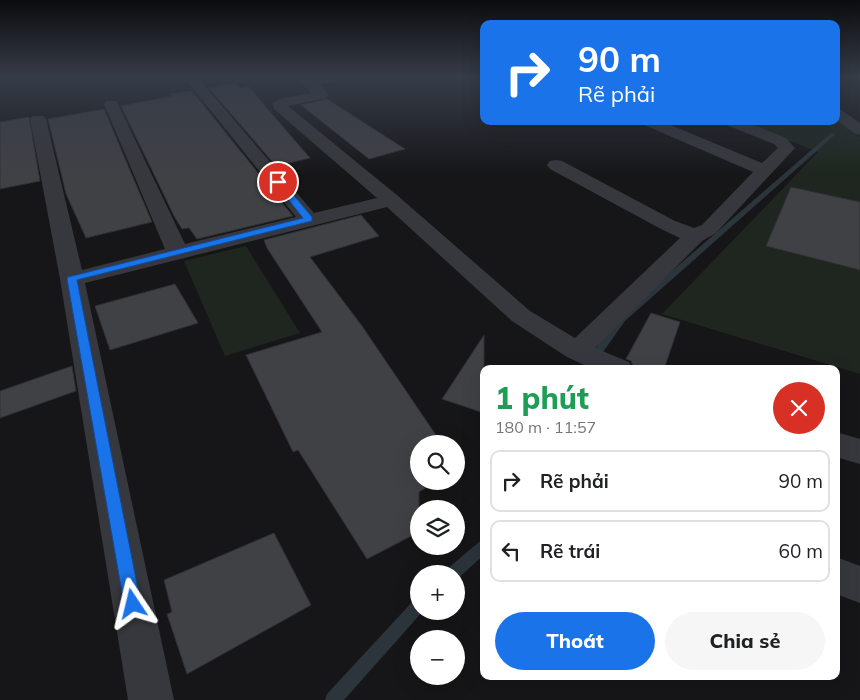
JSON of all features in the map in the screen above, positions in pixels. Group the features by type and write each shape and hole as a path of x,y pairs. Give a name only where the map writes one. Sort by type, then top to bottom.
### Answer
{"street":[{"path":"114,110 177,252"},
{"path":"217,110 308,219"},
{"path":"283,110 392,200 521,316 577,351 610,365"},
{"path":"840,116 860,130"},
{"path":"38,119 72,279 151,700"},
{"path":"656,125 765,172"},
{"path":"577,351 694,236 709,229 787,148 785,144 739,125"},
{"path":"556,165 668,225 694,236"},
{"path":"72,279 308,219 392,200"},
{"path":"840,445 860,452"},
{"path":"840,577 860,585"}],"shaded area":[{"path":"840,122 860,137 860,374 840,368 840,365 830,365 662,314 818,152 749,125 840,125"},
{"path":"246,246 300,333 225,356 184,261"}],"building":[{"path":"104,110 152,222 86,238 66,194 48,119"},
{"path":"123,110 207,110 293,216 197,239 189,228 182,229"},
{"path":"228,110 268,110 310,158 276,166"},
{"path":"307,110 344,110 405,149 369,159"},
{"path":"29,117 40,181 0,189 0,122"},
{"path":"791,187 860,202 860,270 766,246"},
{"path":"361,215 379,236 310,257 362,326 436,435 410,435 410,490 422,490 419,492 419,500 410,500 410,537 367,559 298,450 293,452 246,355 322,332 267,248 264,240"},
{"path":"175,284 198,323 110,350 95,306"},
{"path":"651,313 680,322 665,365 633,365 631,361 626,359"},
{"path":"484,335 484,365 480,365 480,412 442,399"},
{"path":"72,366 76,391 0,418 0,391"},
{"path":"274,533 311,605 187,674 167,614 172,612 164,580"}],"waterway":[{"path":"588,365 622,319 833,134"},
{"path":"462,565 480,550"},
{"path":"333,700 410,615"}],"route":[{"path":"133,604 72,279 308,219 278,182"}]}
